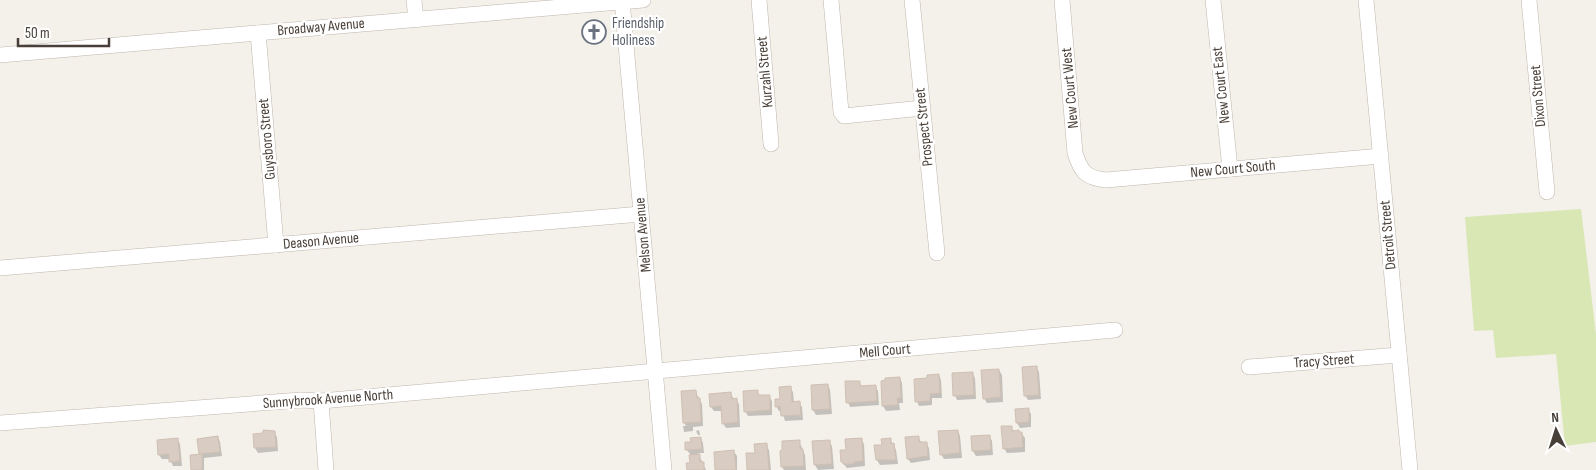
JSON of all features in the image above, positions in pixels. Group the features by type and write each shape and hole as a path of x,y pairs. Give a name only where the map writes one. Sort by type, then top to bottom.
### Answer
{"street":[{"path":"414,0 416,20"},
{"name":"Broadway Avenue","path":"0,56 643,0"},
{"name":"Kurzahl Street","path":"759,0 771,144"},
{"path":"831,0 841,112 844,116 922,108"},
{"name":"Prospect Street","path":"912,0 937,253"},
{"name":"New Court West","path":"1062,0 1075,154 1079,165 1086,174"},
{"name":"New Court East","path":"1213,0 1230,170"},
{"name":"Detroit Street","path":"1366,0 1410,470"},
{"name":"Dixon Street","path":"1529,0 1548,192"},
{"name":"Melson Avenue","path":"623,1 664,470"},
{"name":"Guysboro Street","path":"258,33 276,245"},
{"name":"New Court South","path":"1086,174 1095,179 1106,180 1381,156"},
{"name":"Deason Avenue","path":"0,268 641,214"},
{"name":"Mell Court","path":"655,372 1115,330"},
{"name":"Tracy Street","path":"1249,367 1399,355"},
{"name":"Sunnybrook Avenue North","path":"0,423 300,400 321,401 655,372"},
{"path":"321,401 326,470"}],"green space":[{"path":"1581,209 1596,334 1596,442 1565,446 1556,354 1496,358 1493,330 1474,331 1465,217"}],"building":[{"path":"1037,366 1039,395 1024,396 1022,367"},
{"path":"999,369 1001,397 983,399 981,370"},
{"path":"973,372 974,395 953,396 952,373"},
{"path":"939,374 940,393 930,394 930,401 915,402 914,379 927,378 927,375"},
{"path":"900,377 901,398 897,398 898,405 882,406 881,381 885,380 885,378"},
{"path":"845,381 860,381 860,386 876,385 877,401 846,403"},
{"path":"828,384 830,409 812,410 811,385"},
{"path":"791,386 792,402 800,401 801,415 781,416 780,406 775,407 775,399 780,399 779,387"},
{"path":"696,390 697,398 700,398 701,422 683,423 681,391"},
{"path":"758,390 758,395 770,395 770,410 744,412 743,391"},
{"path":"731,392 732,399 737,398 738,422 722,424 721,406 710,407 709,394"},
{"path":"1029,408 1029,422 1016,423 1015,409"},
{"path":"1001,426 1012,426 1012,431 1019,430 1019,432 1022,432 1023,447 1003,449"},
{"path":"263,430 275,431 276,447 254,448 253,434 263,433"},
{"path":"958,430 960,453 940,455 938,431"},
{"path":"990,435 991,450 972,451 971,436"},
{"path":"218,436 220,452 199,454 197,439"},
{"path":"919,436 919,442 927,442 928,456 907,459 905,437"},
{"path":"701,437 702,449 685,450 685,442 691,442 690,438"},
{"path":"178,438 180,461 169,462 169,454 158,455 157,440"},
{"path":"862,438 863,461 854,462 854,464 843,464 841,462 840,450 846,450 845,439"},
{"path":"891,438 891,444 894,443 896,460 876,460 874,445 882,445 881,439"},
{"path":"800,440 800,449 803,449 804,466 781,467 780,451 782,450 782,441"},
{"path":"830,440 832,464 814,465 812,441"},
{"path":"767,443 769,470 747,470 746,453 755,453 754,444"},
{"path":"734,450 736,470 715,470 714,452"},
{"path":"202,454 202,470 191,470 190,455"},
{"path":"700,454 700,462 704,462 704,470 687,470 686,463 690,463 689,455"}],"place":[{"name":"Friendship Holiness","path":"594,32"}]}
